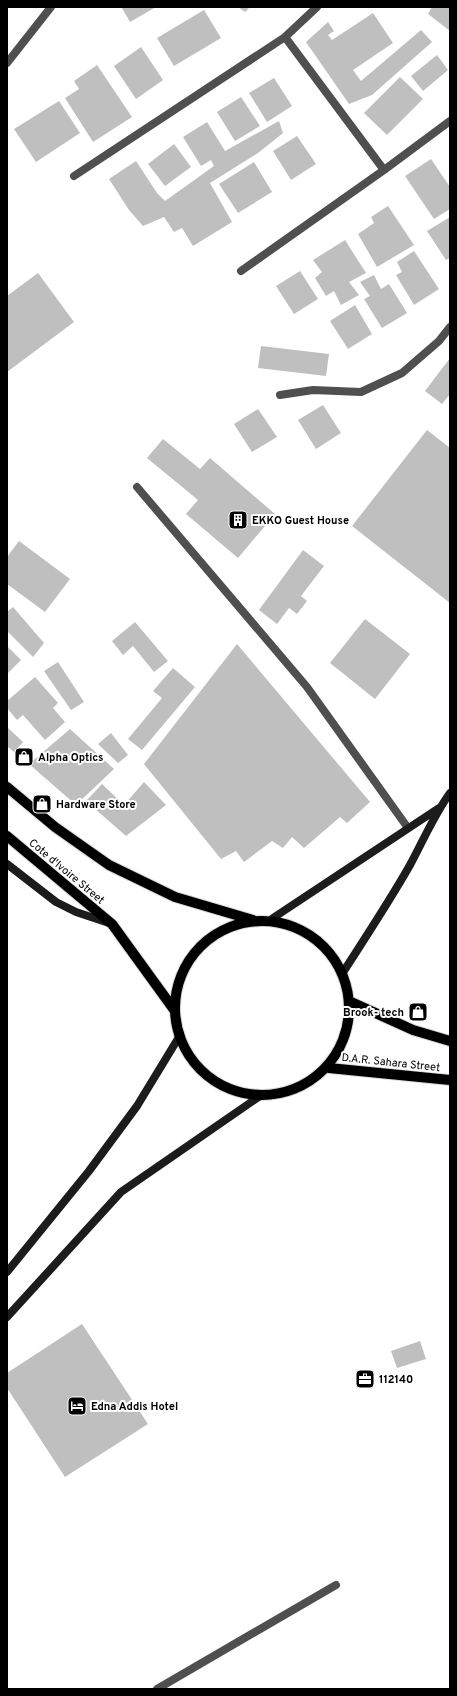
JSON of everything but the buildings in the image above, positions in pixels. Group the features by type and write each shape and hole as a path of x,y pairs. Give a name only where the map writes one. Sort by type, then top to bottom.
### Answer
{"main road":[{"path":"7,787 55,827 109,865 175,897 253,920"},
{"path":"342,974 383,910 440,807 450,793"},
{"path":"273,918 307,934 328,951 342,974 349,1001 349,1022 343,1043 329,1068 301,1087 281,1094 260,1096 234,1091 211,1079 192,1061 179,1037 175,1011 178,984 189,959 208,939 232,926 253,920 273,918 440,807"},
{"name":"Cote d'Ivoire Street","path":"7,836 112,924 175,1011"},
{"name":"Cote d'Ivoire Street","path":"7,864 56,902 76,912 112,924"},
{"path":"349,1001 414,1030 450,1041"},
{"path":"7,1272 89,1171 137,1106 179,1037"},
{"name":"D.A.R. Sahara Street","path":"329,1068 450,1080"},
{"path":"7,1317 121,1192 260,1096"}],"street":[{"path":"7,63 50,7"},
{"path":"74,176 285,37 317,7"},
{"path":"285,37 384,170"},
{"path":"240,271 384,170 450,121"},
{"path":"280,395 313,390 361,392 402,373 439,342 450,327"},
{"path":"137,487 307,687 408,828"},
{"path":"157,1689 336,1585"}],"place":[{"name":"EKKO Guest House","path":"238,520"},
{"name":"Alpha Optics","path":"24,757"},
{"name":"Hardware Store","path":"42,804"},
{"name":"Brook- tech","path":"418,1012"},
{"name":"112140","path":"365,1379"},
{"name":"Edna Addis Hotel","path":"77,1406"}]}
